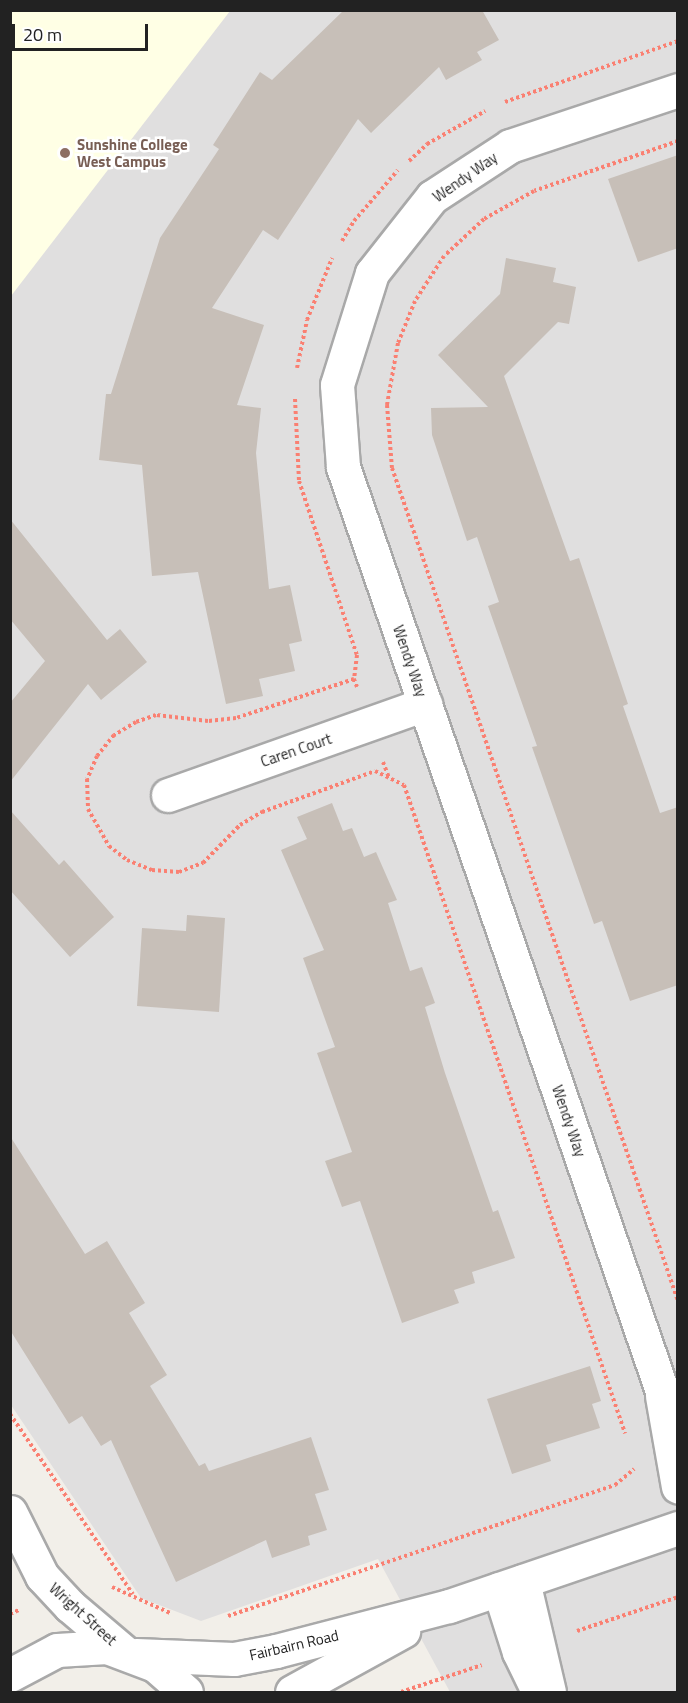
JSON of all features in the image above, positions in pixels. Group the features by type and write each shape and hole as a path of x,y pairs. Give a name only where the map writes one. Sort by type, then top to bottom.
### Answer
{"street":[{"name":"Wendy Way","path":"678,90 510,146 432,197 372,273 337,385 343,467 662,1391 678,1420"},
{"name":"Caren Court","path":"168,795 425,704"},
{"name":"Wendy Way","path":"662,1391 669,1455 678,1487"},
{"name":"Wright Street","path":"10,1512 42,1576 70,1606 130,1653"},
{"name":"Fairbairn Road","path":"130,1653 234,1659 449,1606 678,1528"},
{"path":"511,1585 519,1652 538,1692"},
{"path":"511,1585 549,1692"},
{"name":"Fairbairn Road","path":"292,1692 449,1606"},
{"path":"10,1675 57,1650 90,1646 130,1653 164,1671 186,1692"}],"path":[{"path":"678,141 534,191 484,219 444,256 415,301 398,343 387,405 392,468 678,1301"},
{"path":"388,778 404,786 636,1466"},
{"path":"10,1414 133,1594"},
{"path":"237,1613 615,1485 636,1466 669,1455"}],"shaded area":[{"path":"10,11 677,11 677,1692 450,1692 378,1559 201,1621 141,1598 11,1405"},
{"name":"Sunshine College West Campus","path":"10,11 230,11 11,296"}],"building":[{"path":"344,10 482,10 499,40 477,52 482,60 446,80 439,67 371,133 358,119 278,240 263,230 212,308 264,325 237,405 261,408 256,453 269,589 290,585 302,641 289,644 295,671 259,679 263,696 226,704 198,572 152,576 142,465 99,460 106,394 111,394 160,238 219,149 213,145 260,72 272,80"},
{"path":"678,155 678,248 638,262 608,179"},
{"path":"506,258 556,268 553,282 576,287 569,324 558,322 504,376 570,561 579,558 628,704 623,706 660,813 678,807 678,985 630,1001 602,921 594,924 532,747 537,746 488,606 499,602 477,537 467,541 432,435 431,408 488,407 438,355 500,294"},
{"path":"10,519 107,640 120,629 147,662 101,700 88,684 10,782 10,703 45,661 10,619"},
{"path":"332,803 343,831 352,828 364,857 376,852 397,900 388,903 410,971 422,967 435,1003 425,1007 445,1073 493,1212 498,1210 515,1258 472,1272 475,1283 454,1290 459,1303 402,1323 360,1201 342,1207 325,1161 352,1152 317,1053 335,1047 303,958 324,950 281,850 307,839 297,817"},
{"path":"10,810 59,865 64,860 114,917 70,957 10,890"},
{"path":"187,915 225,918 219,1012 137,1006 142,928 186,931"},
{"path":"10,1136 85,1254 107,1241 145,1303 129,1313 167,1375 150,1386 199,1466 205,1463 209,1471 311,1437 329,1490 315,1494 327,1530 308,1536 310,1545 272,1558 266,1540 176,1582 111,1440 101,1446 82,1416 69,1424 10,1330"},
{"path":"590,1366 601,1401 592,1404 600,1428 546,1445 551,1461 512,1474 487,1399"}],"place":[{"name":"Sunshine College West Campus","path":"65,153"}]}
